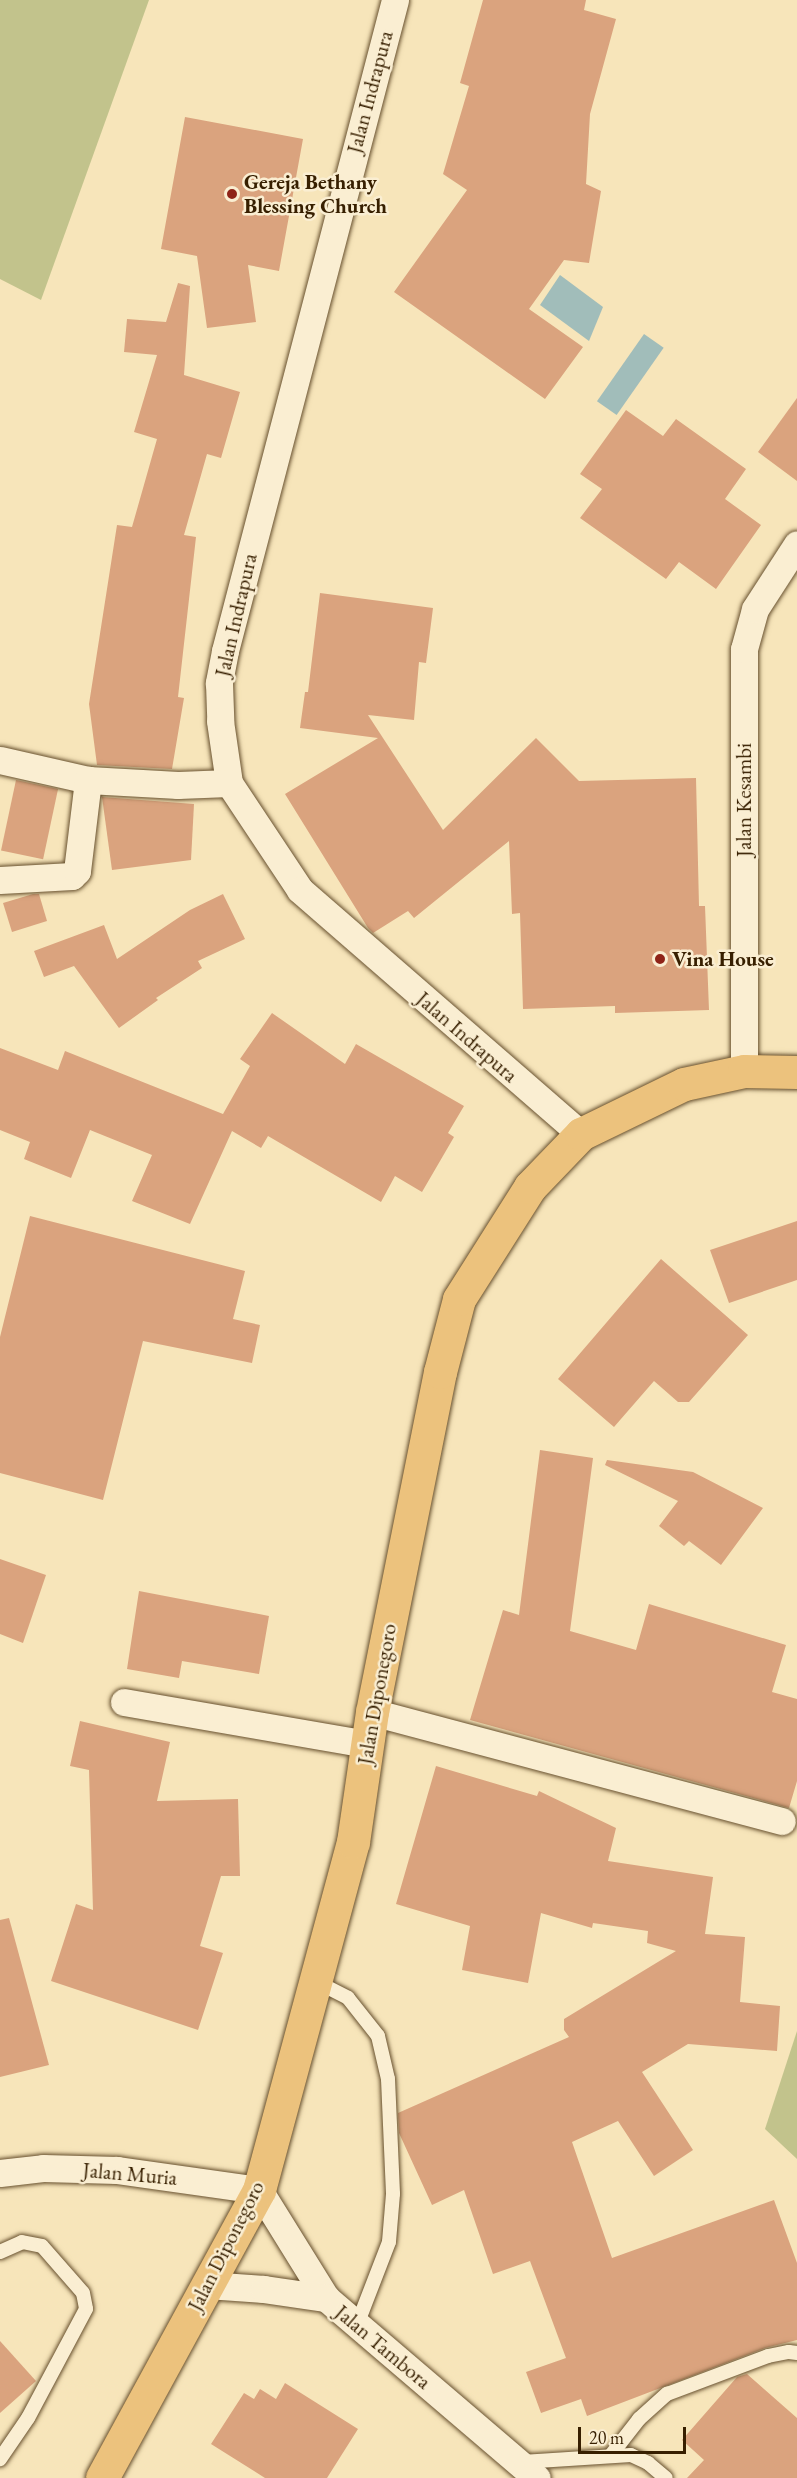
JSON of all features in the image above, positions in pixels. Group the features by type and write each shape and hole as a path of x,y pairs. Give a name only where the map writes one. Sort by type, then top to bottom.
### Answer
{"main road":[{"name":"Jalan Diponegoro","path":"102,2478 259,2190 352,1842 369,1728 440,1372 459,1299 530,1187 581,1134 684,1084 744,1071 797,1072"}],"street":[{"name":"Jalan Indrapura","path":"395,0 225,651 219,683 229,783 300,890 581,1134"},
{"name":"Jalan Kesambi","path":"744,1071 744,649 755,609 797,544"},
{"path":"0,760 88,780 178,785 229,783"},
{"path":"0,880 72,876 77,871 88,780"},
{"path":"124,1702 369,1728 782,1821"},
{"name":"Jalan Muria","path":"0,2173 43,2168 117,2170 259,2190"},
{"name":"Jalan Tambora","path":"259,2190 326,2298 529,2470"},
{"path":"207,2285 264,2289 326,2298"}],"lane":[{"path":"315,1980 348,1998 378,2036 388,2079 393,2194 388,2242 357,2325"},
{"path":"0,2252 22,2242 42,2246 83,2292 86,2309 28,2418 0,2459"},
{"path":"611,2455 639,2419 667,2394 768,2356 789,2352 797,2354"},
{"path":"529,2470 611,2455 631,2455 648,2463 666,2478"}],"green space":[{"path":"0,0 149,0 41,300 0,279"},
{"path":"797,2031 797,2159 765,2129"}],"water":[{"path":"560,275 603,307 589,341 540,305"},
{"path":"644,334 664,348 617,415 597,401"}],"building":[{"path":"483,0 586,0 584,10 616,19 590,114 586,184 601,191 589,263 564,260 529,309 583,347 545,399 394,292 467,190 443,174 469,86 460,83"},
{"name":"Gereja Bethany Blessing Church","path":"185,117 303,139 279,271 248,265 256,322 207,328 197,256 161,249"},
{"path":"178,283 190,286 184,375 240,392 221,458 207,454 184,535 196,537 178,697 184,698 172,769 97,765 89,704 117,525 132,527 157,439 134,432 157,355 124,352 127,319 166,322"},
{"path":"797,398 797,481 758,452"},
{"path":"626,410 663,436 676,419 746,469 725,499 761,525 716,589 679,562 666,579 580,518 602,489 580,474"},
{"path":"320,593 433,608 426,663 419,662 414,720 368,715 443,830 536,738 579,781 696,778 699,906 705,906 709,1010 615,1013 615,1006 523,1009 520,913 512,914 509,841 414,918 408,911 373,933 368,928 285,794 378,738 300,728 305,692 308,692"},
{"path":"16,780 58,789 43,859 1,850"},
{"path":"102,797 194,804 191,860 112,870"},
{"path":"39,894 47,921 12,932 3,903"},
{"path":"223,894 245,939 198,961 202,968 156,998 158,1000 119,1028 74,966 44,977 34,951 104,925 117,959 190,910"},
{"path":"272,1013 345,1064 356,1044 464,1106 448,1133 454,1137 422,1192 395,1176 381,1202 268,1136 261,1148 232,1131 190,1224 132,1201 152,1155 90,1130 71,1178 24,1159 30,1142 0,1130 0,1048 58,1070 65,1051 223,1114 250,1066 240,1059"},
{"path":"30,1216 245,1271 233,1319 260,1325 252,1363 143,1341 103,1500 0,1473 0,1337"},
{"path":"797,1221 797,1280 729,1303 710,1250"},
{"path":"661,1259 748,1335 689,1402 678,1402 654,1381 614,1427 558,1379"},
{"path":"540,1450 593,1458 570,1631 636,1650 649,1604 786,1645 772,1692 797,1699 797,1781 789,1808 470,1720 503,1610 519,1615"},
{"path":"607,1460 693,1472 763,1508 721,1565 689,1541 684,1546 659,1526 678,1501 605,1465"},
{"path":"0,1559 46,1575 23,1643 0,1634"},
{"path":"139,1591 269,1616 259,1674 182,1661 179,1678 127,1669"},
{"path":"80,1721 170,1742 157,1801 238,1799 240,1876 221,1876 200,1946 223,1953 198,2030 51,1981 76,1904 93,1910 89,1770 70,1766"},
{"path":"436,1766 537,1796 539,1791 616,1828 608,1861 713,1877 705,1934 745,1937 740,2002 780,2006 777,2051 688,2044 642,2072 693,2150 654,2176 618,2121 572,2142 612,2258 774,2200 797,2263 797,2340 765,2348 587,2416 581,2399 541,2413 526,2372 566,2358 530,2261 493,2274 464,2190 432,2205 399,2133 398,2113 569,2037 564,2030 564,2019 676,1951 647,1943 648,1931 593,1923 592,1928 541,1913 528,1983 462,1970 470,1926 396,1904"},
{"path":"9,1918 49,2065 0,2077 0,1920"},
{"path":"0,2341 36,2381 0,2413"},
{"path":"747,2374 797,2418 797,2478 687,2478 704,2460 682,2440 737,2377"},
{"path":"285,2383 358,2429 327,2478 265,2478 211,2444 244,2393 254,2399 260,2389 276,2399"}],"place":[{"name":"Gereja Bethany Blessing Church","path":"232,194"},
{"name":"Vina House","path":"660,959"}]}
